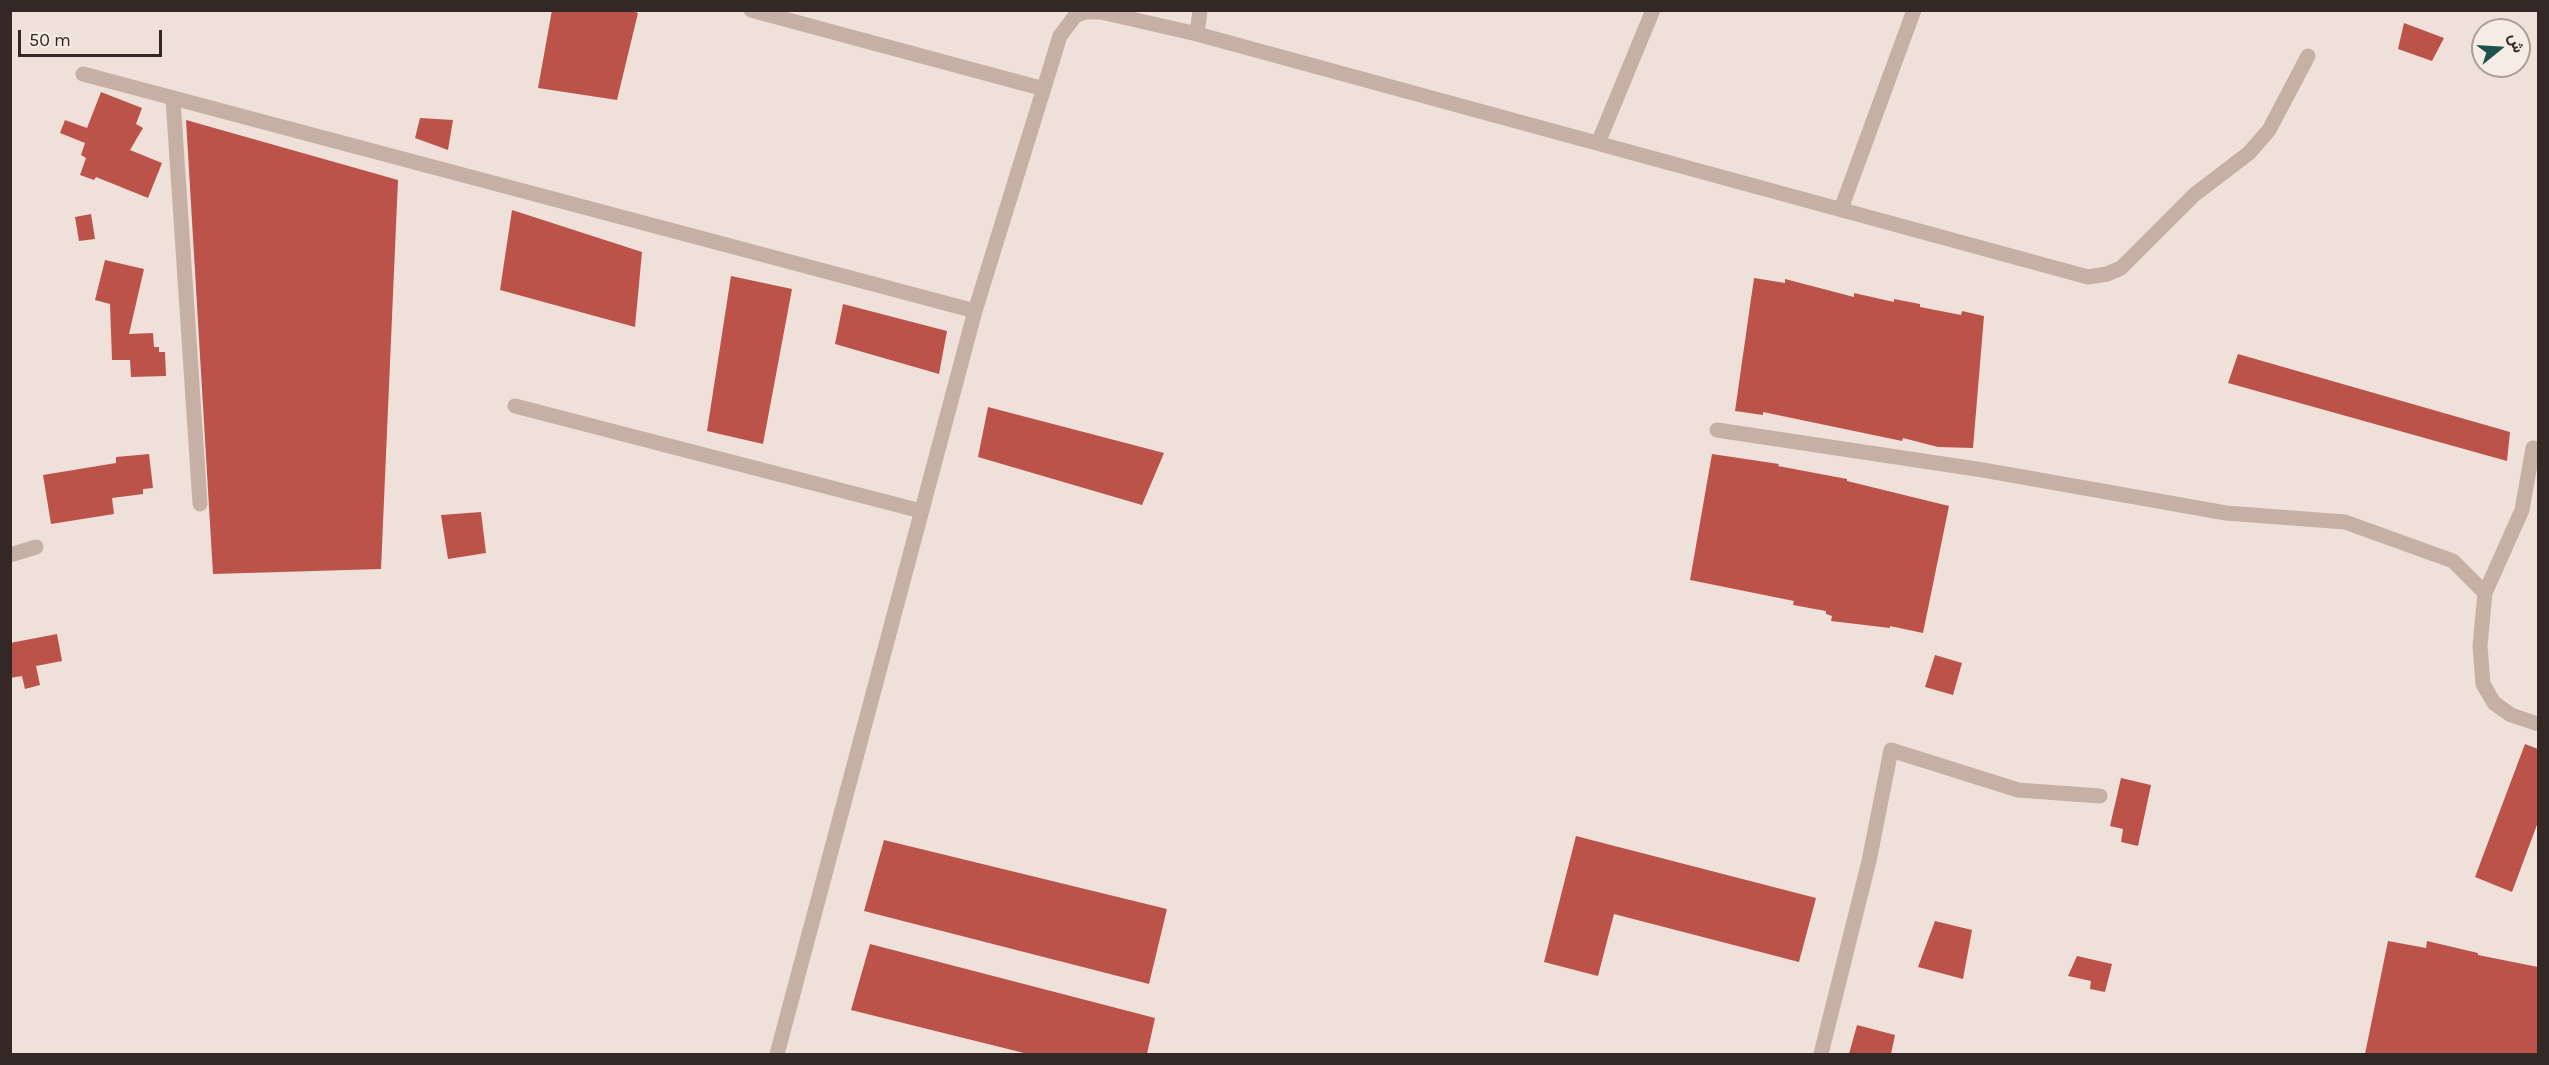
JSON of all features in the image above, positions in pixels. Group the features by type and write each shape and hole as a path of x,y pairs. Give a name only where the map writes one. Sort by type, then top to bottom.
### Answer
{"street":[{"path":"751,10 1044,89"},
{"path":"1197,34 1200,10"},
{"path":"1598,143 1653,10"},
{"path":"1841,209 1914,10"},
{"path":"777,1054 975,311 1060,36 1068,23 1085,12 1101,12 1197,34 2086,276 2107,274 2121,268 2194,195 2256,145 2274,123 2308,56"},
{"path":"82,74 975,311"},
{"path":"173,99 200,504"},
{"path":"515,406 921,511"},
{"path":"1717,430 1983,470 2226,513 2345,522 2453,561 2484,593"},
{"path":"2534,448 2522,510 2484,593 2480,646 2483,684 2494,703 2511,715 2538,724"},
{"path":"10,555 36,548"},
{"path":"1821,1054 1869,861 1891,750 2018,790 2100,796"}],"building":[{"path":"552,10 630,10 638,13 617,100 538,88"},
{"path":"2404,23 2444,38 2432,61 2398,49"},
{"path":"101,92 142,108 136,124 143,128 130,150 162,163 148,198 96,177 94,180 80,175 86,158 81,155 85,143 60,133 65,120 87,128"},
{"path":"420,118 453,120 448,150 415,138"},
{"path":"186,120 398,180 381,569 213,574"},
{"path":"512,210 642,252 635,327 500,290"},
{"path":"91,214 95,239 79,241 75,217"},
{"path":"105,260 144,269 129,334 153,333 154,347 159,347 159,352 165,352 166,376 131,377 130,360 112,360 110,304 95,300"},
{"path":"731,276 792,289 763,444 707,431"},
{"path":"1754,278 1785,283 1785,279 1854,297 1854,293 1894,302 1894,299 1920,304 1920,307 1961,315 1962,311 1984,316 1973,448 1938,447 1903,438 1902,441 1763,412 1763,415 1735,411"},
{"path":"843,304 947,331 939,374 835,344"},
{"path":"2238,354 2510,432 2507,461 2228,383"},
{"path":"988,407 1164,453 1142,505 978,457"},
{"path":"149,454 153,488 143,489 143,494 112,498 114,514 51,524 43,475 116,463 116,457"},
{"path":"1712,454 1779,464 1778,466 1847,479 1847,481 1949,506 1923,633 1890,626 1890,628 1831,621 1832,616 1826,614 1826,611 1793,605 1794,601 1690,580"},
{"path":"481,512 486,553 448,559 441,515"},
{"path":"57,634 62,661 36,666 40,685 25,689 22,676 10,678 10,643"},
{"path":"1935,655 1962,663 1953,695 1925,687"},
{"path":"2525,744 2538,749 2538,822 2512,892 2475,877"},
{"path":"2121,778 2151,785 2138,846 2121,842 2123,829 2110,826"},
{"path":"1576,836 1816,898 1799,962 1614,914 1598,976 1544,962"},
{"path":"884,840 1167,909 1149,984 864,911"},
{"path":"1935,921 1972,930 1963,979 1918,967"},
{"path":"2388,941 2426,948 2427,941 2478,953 2478,955 2538,967 2537,1054 2365,1054"},
{"path":"870,944 1155,1018 1147,1054 1028,1054 851,1010"},
{"path":"2077,956 2112,964 2105,992 2090,989 2091,981 2068,976"},
{"path":"1857,1025 1895,1035 1891,1054 1849,1054"}]}
